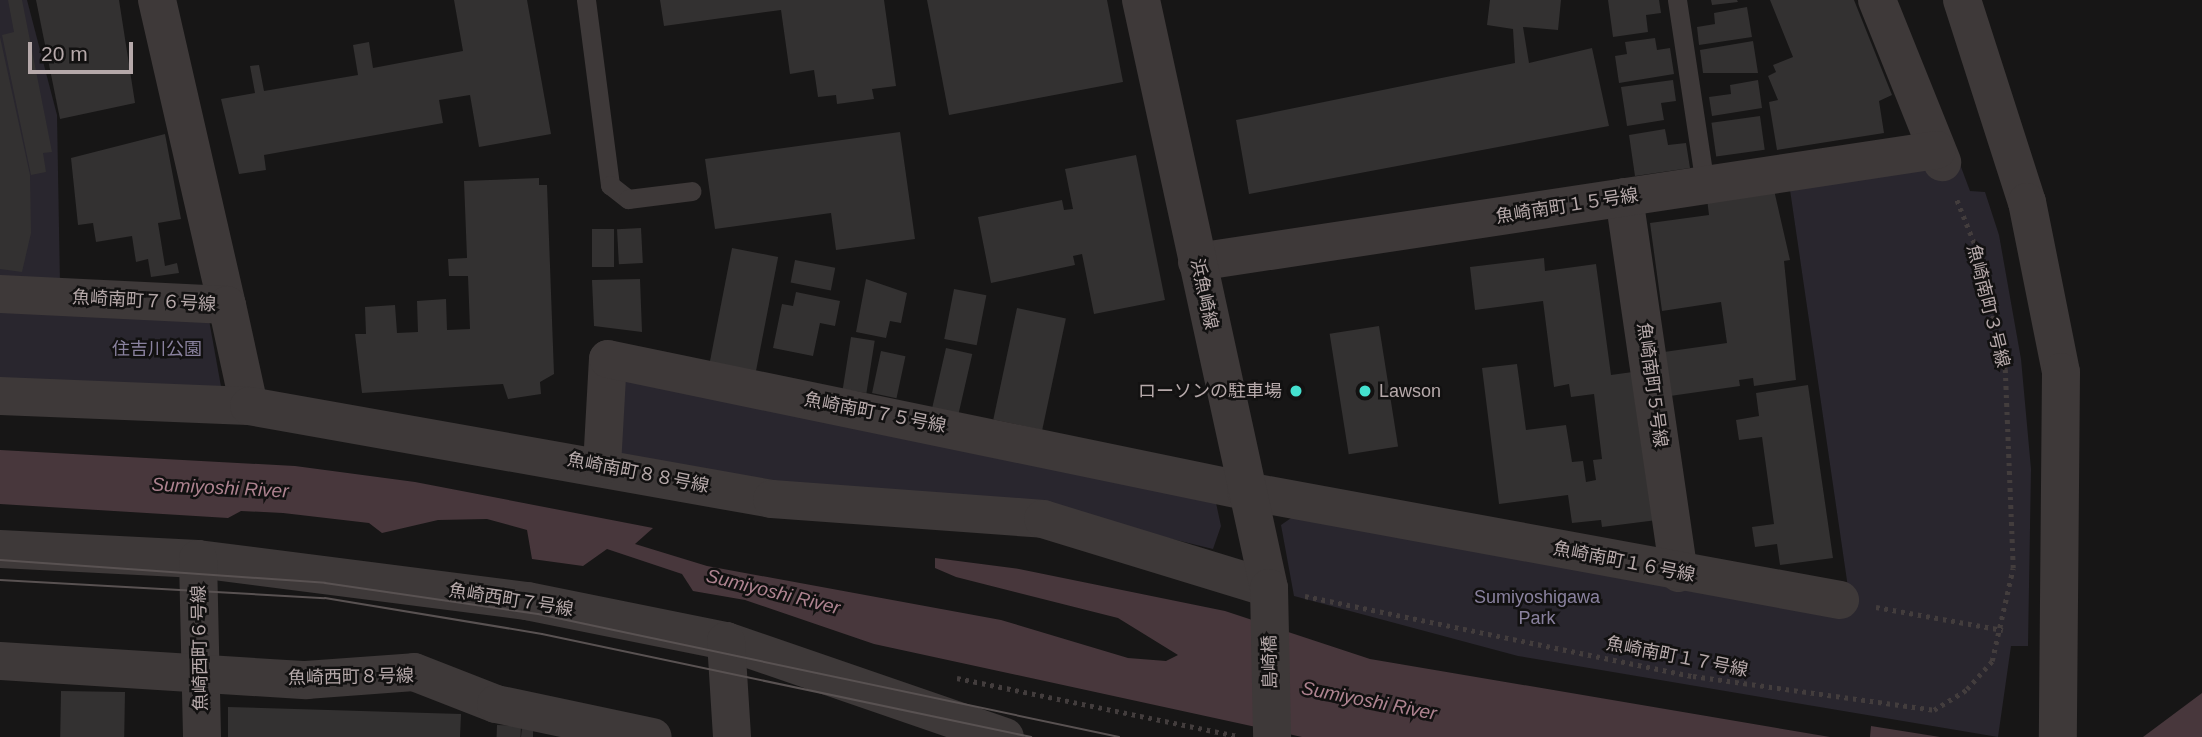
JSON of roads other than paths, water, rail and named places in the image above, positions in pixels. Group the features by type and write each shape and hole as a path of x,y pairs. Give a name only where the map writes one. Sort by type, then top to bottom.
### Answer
{"street":[{"path":"158,0 227,305"},
{"name":"浜魚崎線","path":"1141,0 1269,588"},
{"name":"魚崎南町１５号線","path":"1198,262 1705,185 1939,156 1877,0"},
{"path":"1962,0 1985,57 2027,202 2061,372 2059,728"},
{"name":"魚崎南町５号線","path":"1624,197 1679,573"},
{"name":"魚崎南町７６号線","path":"0,294 227,305 249,407"},
{"name":"魚崎南町７５号線","path":"602,466 608,359 1246,491"},
{"name":"魚崎南町８８号線","path":"0,396 249,407 602,466 772,499 1043,519 1269,588"},
{"name":"魚崎南町１６号線","path":"1246,491 1679,573 1840,600"},
{"name":"魚崎西町７号線","path":"0,549 198,559 527,601 726,642 1005,737"},
{"name":"魚崎西町６号線","path":"198,559 203,669 202,737"},
{"name":"島崎橋","path":"1269,588 1272,737"},
{"path":"726,642 732,737"},
{"name":"魚崎西町８号線","path":"0,661 203,669 306,680 414,672 496,704 653,737"}],"lane":[{"path":"586,0 610,185 628,199 692,191"},
{"path":"1677,0 1705,185"}],"water":[{"name":"Sumiyoshi River","path":"0,450 295,466 415,482 653,528 635,544 707,566 1001,620 1128,658 1166,661 1178,655 1118,618 956,577 935,568 935,558 1019,569 1225,611 1370,659 1830,737 1302,737 874,644 745,600 693,591 682,574 607,549 583,566 532,559 527,530 487,519 438,520 382,533 369,523 283,513 241,511 228,518 0,504"},
{"path":"2202,693 2202,737 2143,737"},
{"path":"1871,726 1940,737 1870,737"}],"tram line":[{"path":"0,560 325,583 538,614 1119,737"},
{"path":"0,580 325,598 542,634 1031,737"}],"place":[{"name":"ローソンの駐車場","path":"1296,391"},
{"name":"Lawson","path":"1365,391"}],"park label":[{"name":"住吉川公園","path":"157,349"},
{"name":"Sumiyoshigawa Park","path":"1537,608"}]}
